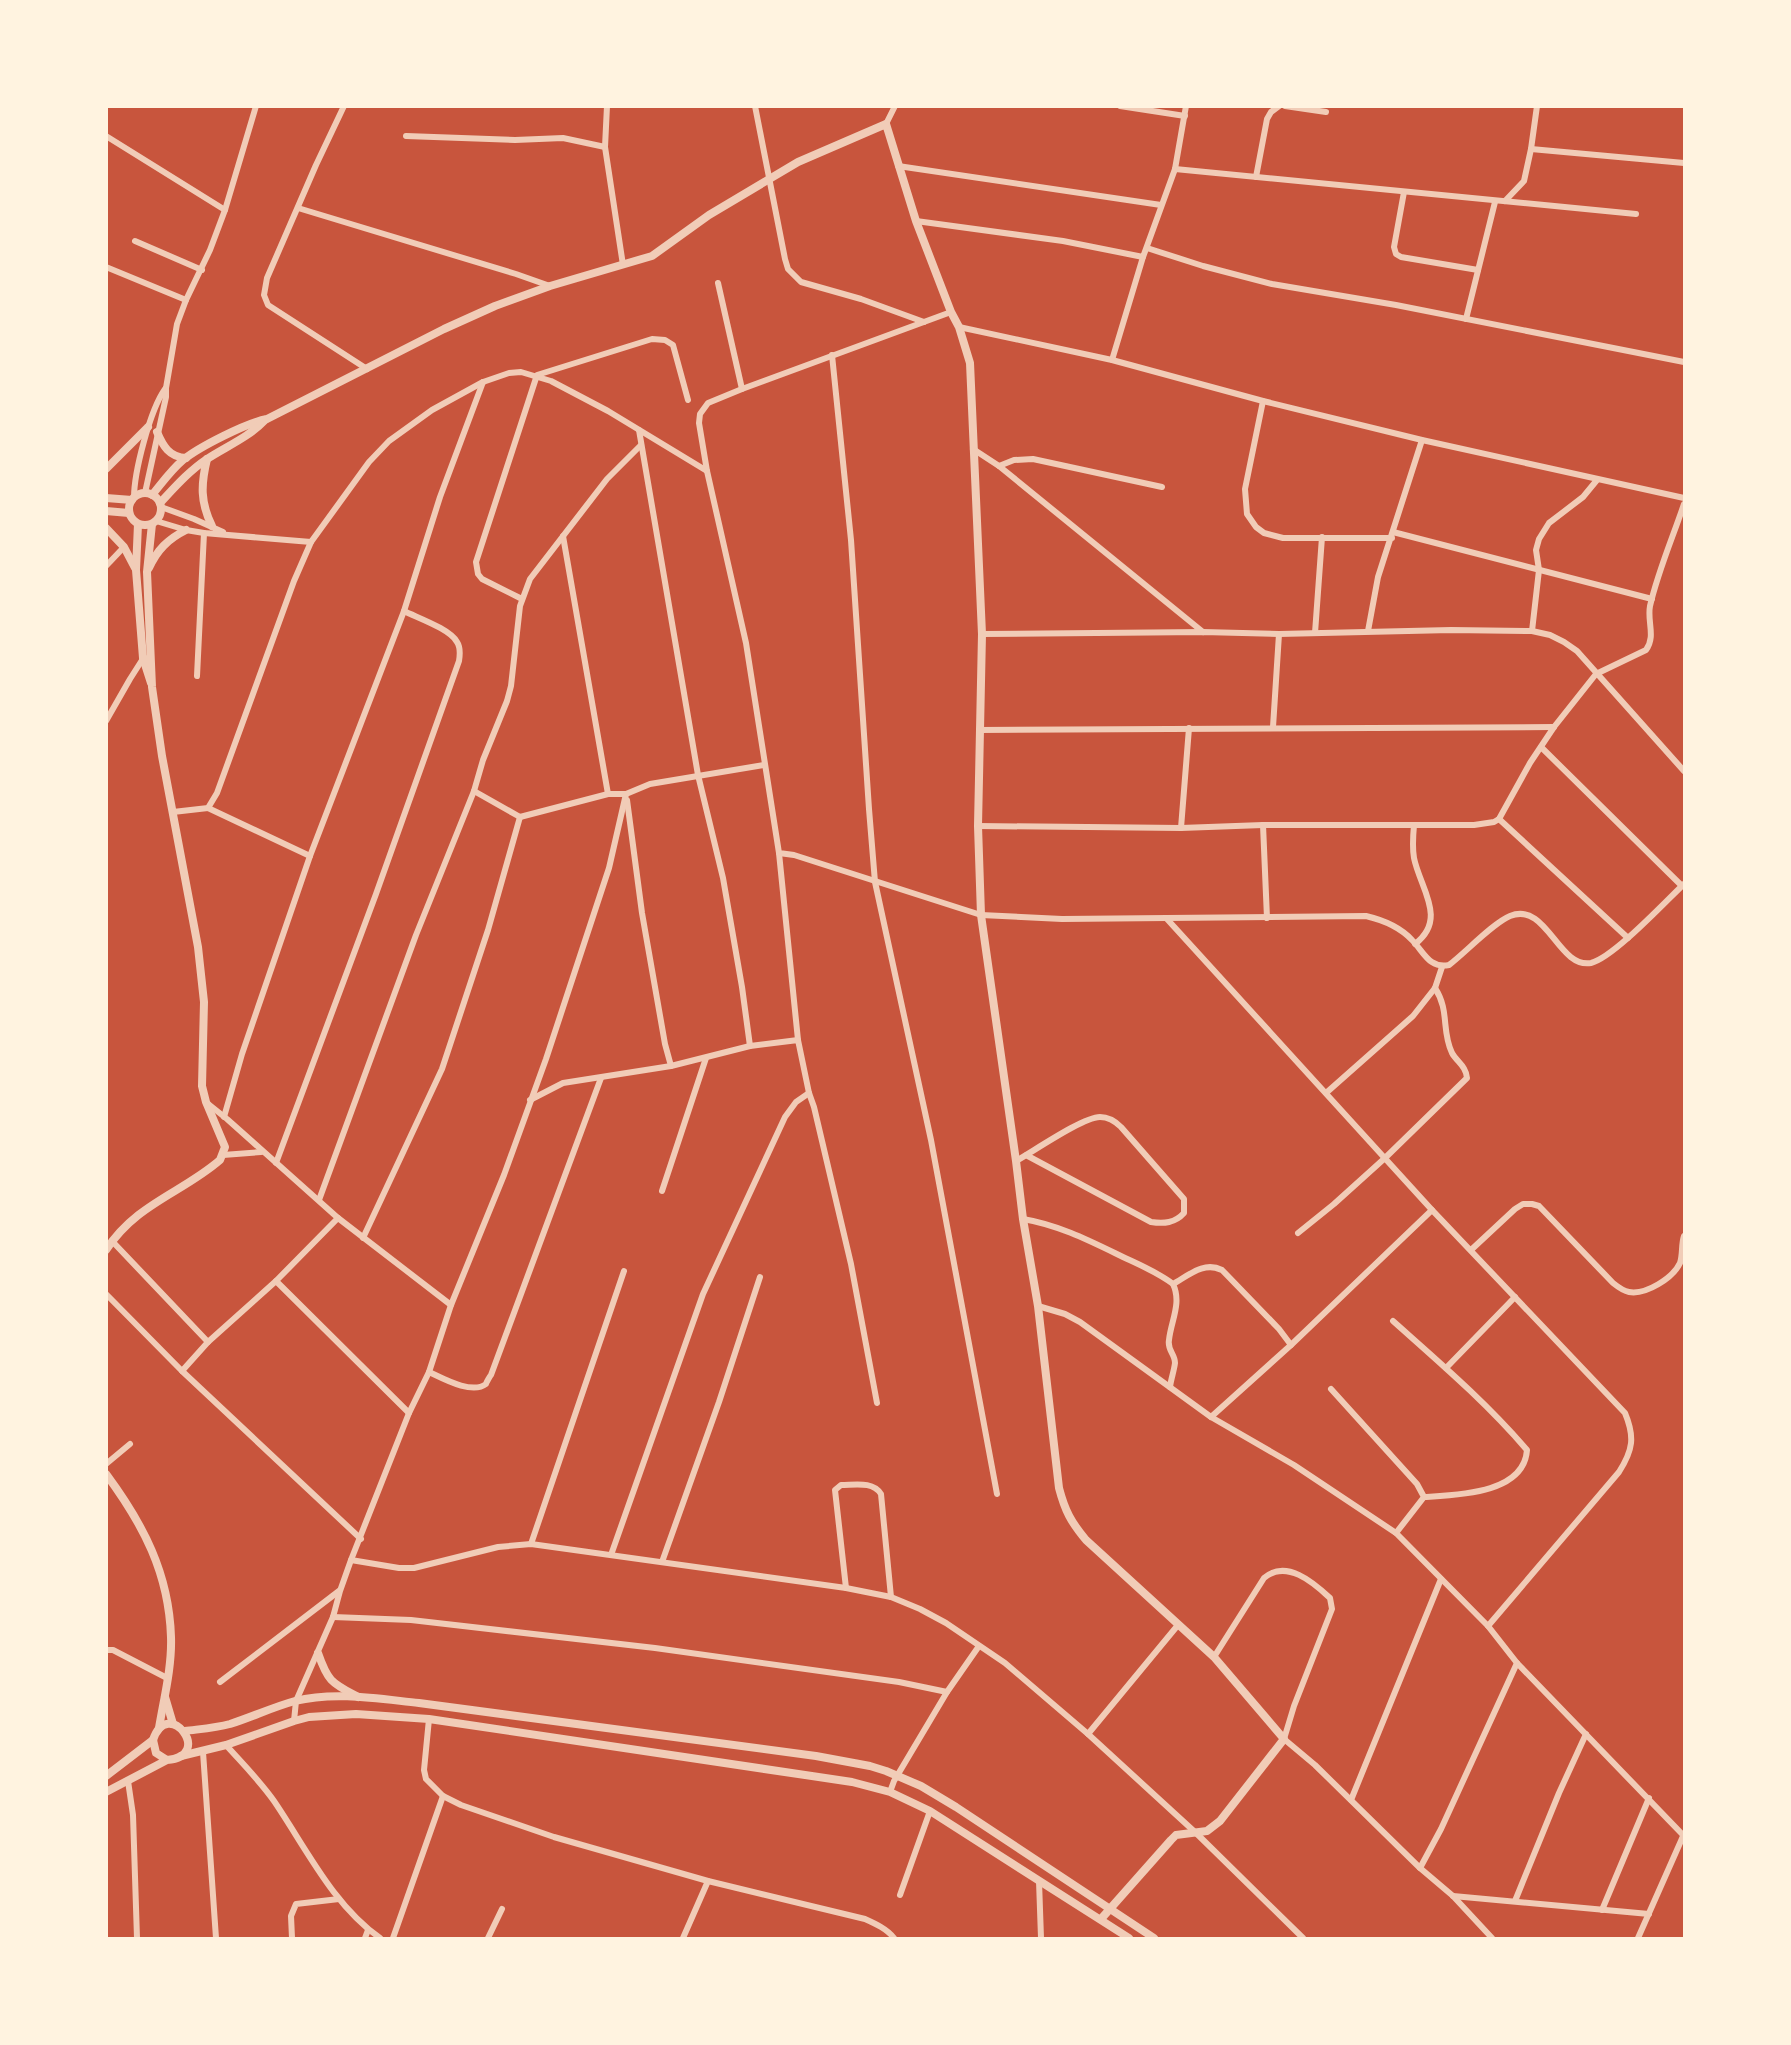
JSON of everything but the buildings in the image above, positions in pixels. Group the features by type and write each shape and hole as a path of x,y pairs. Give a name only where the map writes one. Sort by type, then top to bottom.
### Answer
{"street":[{"path":"148,494 177,324 186,300 202,270 225,210 256,106"},
{"path":"345,106 316,165 267,279 264,300 268,305 367,369"},
{"path":"607,106 605,147 623,265"},
{"path":"755,106 785,259 794,277 810,286 861,299 925,323"},
{"path":"106,498 133,499 148,494 186,458 230,433 267,419 444,329 495,306 550,286 652,256 709,214 798,162 886,124 895,106"},
{"path":"1120,106 1185,116"},
{"path":"1112,360 1143,257 1175,170 1186,106"},
{"path":"1256,177 1267,119 1271,112 1279,106"},
{"path":"1285,106 1326,112"},
{"path":"1505,201 1524,181 1537,106"},
{"path":"886,124 916,221 959,327 970,363 982,634 978,826 981,915 1023,1219 1038,1306 1056,1465 1064,1509 1072,1524 1086,1540 1214,1657 1284,1739 1315,1765 1420,1868 1453,1896 1492,1938"},
{"path":"106,136 225,210"},
{"path":"406,136 514,140 563,138 605,147"},
{"path":"1531,149 1684,163"},
{"path":"898,166 1161,205"},
{"path":"1175,170 1636,214"},
{"path":"1404,192 1394,247 1396,254 1401,257 1478,270"},
{"path":"1467,319 1495,202"},
{"path":"298,208 550,286"},
{"path":"916,221 1063,241 1143,257"},
{"path":"135,241 202,270"},
{"path":"1147,248 1272,284 1467,319 1684,362"},
{"path":"106,267 186,300"},
{"path":"718,283 742,389"},
{"path":"877,1403 851,1264 798,1040 779,853 746,643 707,471 699,423 700,414 708,403 951,312"},
{"path":"959,327 1112,360 1263,401 1422,440 1684,498"},
{"path":"537,375 652,339 661,339 673,345 688,400"},
{"path":"832,355 851,540 868,808 875,882 931,1140 997,1494"},
{"path":"208,808 228,767 294,581 311,542 384,445 432,410 483,382 509,373 521,372 537,375 589,401 707,471"},
{"path":"522,599 482,579 478,574 476,562 537,375"},
{"path":"224,1117 242,1054 310,856 404,611 440,497 483,382"},
{"path":"165,388 148,428 129,513 131,517 142,525 154,522 204,533 311,542"},
{"path":"1263,401 1245,489 1247,514 1256,527 1272,536 1283,538 1393,535 1652,599"},
{"path":"106,1250 112,1241 149,1205 214,1165 223,1155 224,1143 206,1102 201,1072 204,1002 202,973 162,756 152,687 147,572 154,522 161,512 160,505 184,477 207,459 255,430 267,419"},
{"path":"106,470 148,428"},
{"path":"639,430 698,776 723,878 750,1046"},
{"path":"157,432 162,444 171,454 186,458"},
{"path":"1368,631 1378,576 1422,440"},
{"path":"319,1200 416,935 474,791 483,760 511,686 522,599 530,579 607,479 641,445"},
{"path":"973,449 999,466 1203,632"},
{"path":"207,459 202,478 201,495 204,511 212,526"},
{"path":"999,466 1014,460 1033,459 1162,487"},
{"path":"1532,631 1539,570 1536,549 1544,529 1583,497 1597,480"},
{"path":"148,494 160,505 226,534"},
{"path":"978,826 1181,828 1263,825 1474,825 1494,822 1499,819 1554,727 1596,674 1648,647 1651,636 1648,618 1652,599 1684,504"},
{"path":"106,511 129,513"},
{"path":"138,524 136,570 143,658 152,687"},
{"path":"106,528 124,547 136,570"},
{"path":"147,572 162,547 173,537 186,530"},
{"path":"197,676 204,533"},
{"path":"563,536 608,794"},
{"path":"1316,633 1322,537"},
{"path":"106,566 124,547"},
{"path":"276,1163 376,894 459,661 460,651 457,642 450,635 404,611"},
{"path":"982,634 1532,631 1550,635 1577,651 1684,771"},
{"path":"1273,727 1279,634"},
{"path":"106,721 143,658 152,655"},
{"path":"979,730 1554,727"},
{"path":"1181,828 1189,728"},
{"path":"779,853 794,855 981,915 1062,919 1366,916 1385,921 1413,940 1432,963 1442,967 1449,965 1509,916 1532,917 1573,959 1582,963 1590,963 1599,960 1628,938 1683,885 1541,747"},
{"path":"474,791 520,817 608,794 626,794 650,784 764,765"},
{"path":"626,794 642,913 664,1044 671,1066"},
{"path":"294,1721 296,1701 333,1617 351,1560 409,1413 429,1372 451,1305 504,1175 546,1059 609,868 626,794"},
{"path":"173,812 208,808 310,856"},
{"path":"363,1238 442,1069 488,930 520,817"},
{"path":"1499,819 1628,938"},
{"path":"1263,825 1267,918"},
{"path":"1414,825 1414,857 1431,914 1428,932 1416,944"},
{"path":"1167,919 1432,1209 1625,1413 1630,1425 1631,1447 1628,1458 1619,1472 1488,1626"},
{"path":"1326,1093 1413,1016 1435,988 1442,967"},
{"path":"1298,1233 1335,1204 1467,1078 1465,1070 1453,1055 1448,1042 1445,1010 1442,998 1435,988"},
{"path":"530,1100 563,1083 671,1066 750,1046 798,1040"},
{"path":"662,1191 706,1058"},
{"path":"429,1372 461,1386 476,1388 486,1384 601,1078"},
{"path":"611,1555 703,1294 785,1117 796,1102 809,1093"},
{"path":"206,1102 338,1218 451,1305"},
{"path":"1016,1161 1026,1155 1082,1123 1102,1117 1109,1119 1121,1127 1184,1199 1184,1213 1170,1222 1161,1224 1151,1222 1026,1155"},
{"path":"223,1155 262,1152"},
{"path":"1471,1250 1515,1209 1523,1204 1532,1204 1539,1206 1613,1283 1631,1293 1652,1287 1673,1273 1680,1263 1684,1236"},
{"path":"1211,1417 1432,1209"},
{"path":"182,1371 208,1342 276,1281 338,1218"},
{"path":"1023,1219 1042,1222 1070,1232 1136,1263 1173,1284 1177,1298 1174,1322 1168,1342 1175,1364 1170,1387"},
{"path":"112,1241 208,1342"},
{"path":"1173,1284 1201,1268 1215,1267 1222,1270 1280,1329 1290,1345"},
{"path":"531,1544 624,1271"},
{"path":"662,1562 719,1402 760,1277"},
{"path":"276,1281 409,1413"},
{"path":"106,1294 182,1371 361,1539"},
{"path":"1446,1368 1515,1297"},
{"path":"1038,1306 1065,1314 1080,1322 1211,1417 1294,1465 1396,1533 1488,1626 1517,1663 1684,1835 1638,1938"},
{"path":"1393,1321 1446,1368 1527,1450 1526,1459 1514,1477 1495,1487 1455,1495 1424,1497 1396,1533"},
{"path":"1331,1389 1417,1484 1424,1497"},
{"path":"106,1464 130,1444"},
{"path":"106,1474 126,1501 148,1539 167,1595 171,1638 159,1728 153,1740 106,1776"},
{"path":"846,1588 835,1490 841,1485 872,1486 878,1488 881,1494 891,1597"},
{"path":"351,1560 399,1568 414,1568 498,1547 531,1544 846,1588 891,1597 946,1623 1005,1663 1088,1734 1196,1833 1303,1938"},
{"path":"1101,1919 1176,1835 1207,1831 1220,1821 1284,1739 1298,1695 1332,1609 1330,1598 1306,1579 1292,1572 1274,1571 1264,1578 1214,1657"},
{"path":"1351,1800 1441,1579"},
{"path":"220,1682 340,1591"},
{"path":"333,1617 411,1620 654,1648 898,1682 947,1692"},
{"path":"1088,1734 1178,1625"},
{"path":"890,1792 897,1776 947,1692 979,1646"},
{"path":"106,1650 113,1650 167,1678"},
{"path":"318,1653 325,1673 334,1684 359,1697"},
{"path":"1420,1868 1441,1829 1517,1663"},
{"path":"164,1693 173,1724"},
{"path":"159,1728 166,1724 173,1724 185,1731 212,1728 296,1701 359,1697 816,1755 870,1766 921,1786 1154,1938"},
{"path":"106,1792 167,1760 226,1745 294,1721 356,1714 429,1719 852,1782 890,1792 930,1811 1129,1938"},
{"path":"429,1719 424,1770 426,1779 443,1796 461,1805 554,1837 708,1881 865,1919 890,1933 894,1938"},
{"path":"182,1756 187,1749 188,1740 185,1731"},
{"path":"1515,1901 1586,1734"},
{"path":"153,1740 156,1753 167,1760"},
{"path":"226,1745 272,1799 339,1899 368,1930 380,1938"},
{"path":"203,1752 216,1938"},
{"path":"128,1781 133,1815 137,1938"},
{"path":"393,1938 443,1796"},
{"path":"1602,1910 1649,1798"},
{"path":"900,1895 930,1811"},
{"path":"683,1938 708,1881"},
{"path":"1038,1881 1041,1938"},
{"path":"1453,1896 1649,1914"},
{"path":"292,1938 291,1916 296,1904 339,1899"},
{"path":"488,1938 502,1909"},
{"path":"365,1938 368,1930"}]}
